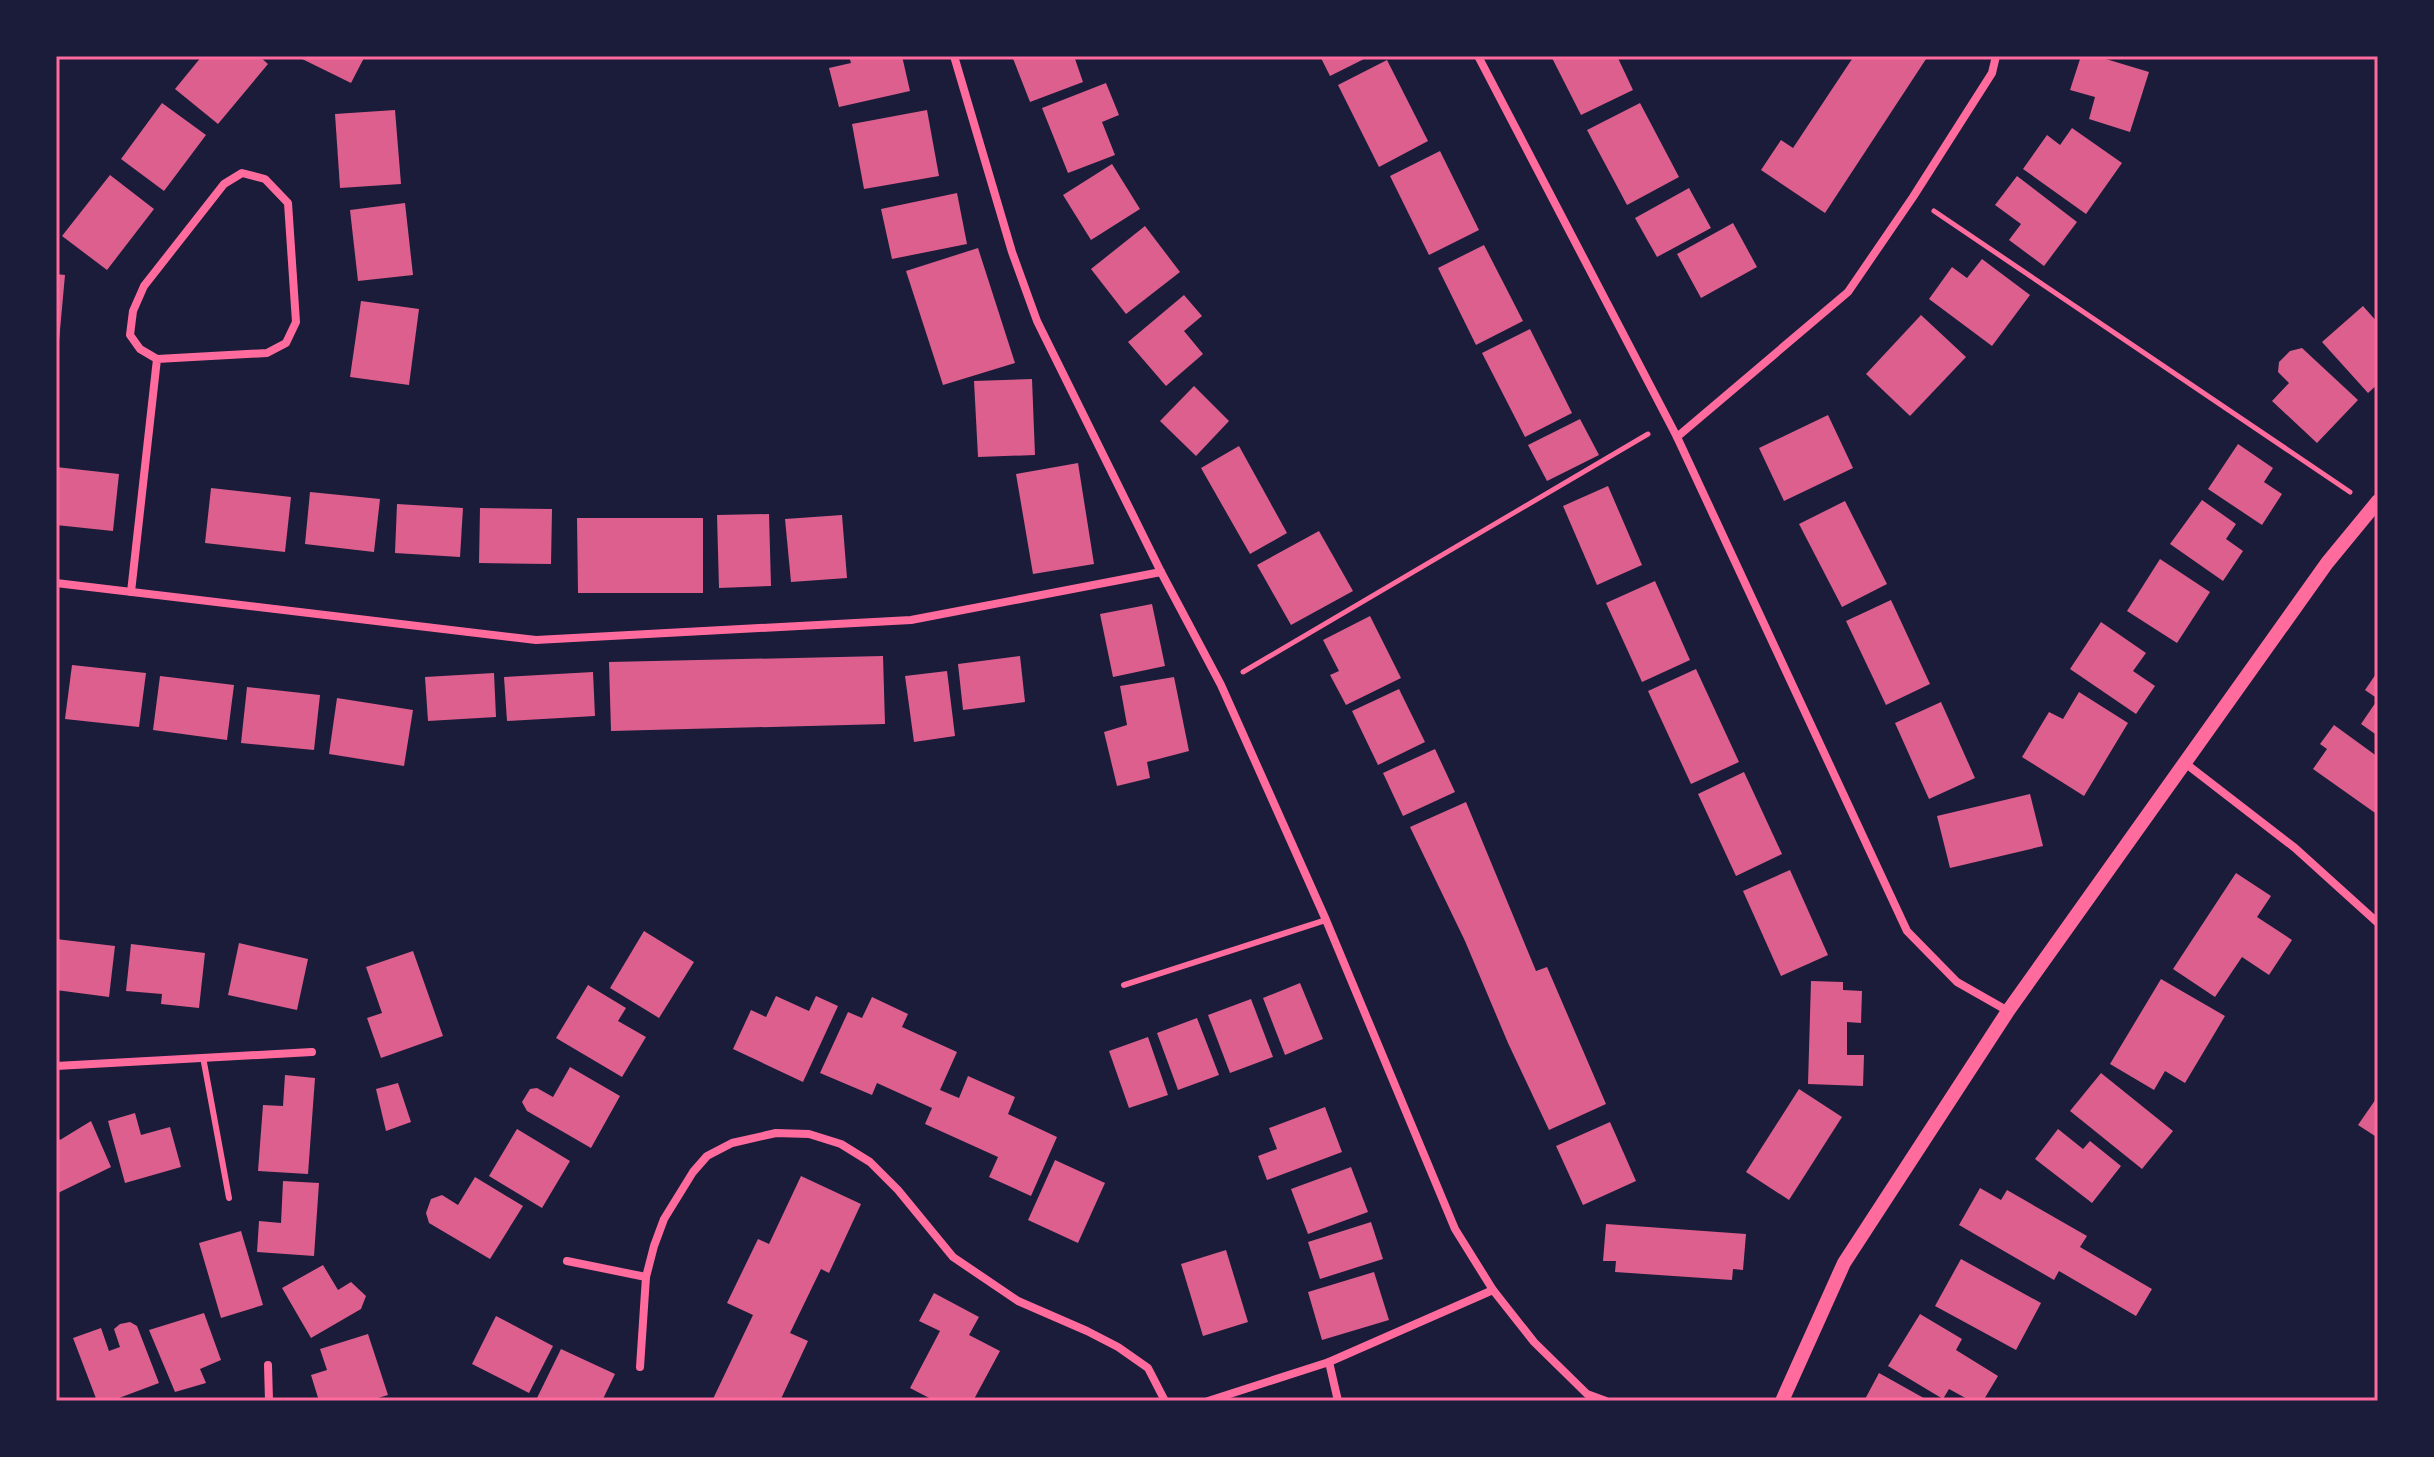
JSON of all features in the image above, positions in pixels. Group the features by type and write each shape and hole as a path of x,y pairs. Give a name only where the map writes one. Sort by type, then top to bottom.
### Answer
{"street":[{"path":"954,56 1012,252 1037,321 1161,572 1221,685 1326,920 1455,1229 1493,1290 1534,1342 1587,1394 1606,1401"},
{"path":"1478,56 1670,422 1907,931 1957,982 2008,1011"},
{"path":"1677,437 1848,292 1992,73 1996,56"},
{"path":"242,173 265,179 288,203 296,322 286,343 267,353 157,359 140,349 130,335 133,311 144,286 224,184 242,173"},
{"path":"131,592 157,359"},
{"path":"1782,1401 1844,1263 2008,1011 2327,563 2375,504"},
{"path":"56,583 536,640 911,620 1161,572"},
{"path":"2185,763 2295,848 2378,923"},
{"path":"56,1066 312,1052"},
{"path":"640,1367 646,1277 664,1219 707,1156 732,1143 776,1133 809,1134 841,1144 870,1162 898,1190 953,1257 1018,1301 1097,1336 1148,1368 1165,1401"},
{"path":"567,1261 646,1277"},
{"path":"1208,1401 1329,1362 1493,1290"},
{"path":"1329,1362 1338,1401"},
{"path":"268,1365 269,1401"}],"lane":[{"path":"1124,985 1326,920"},
{"path":"203,1057 229,1198"}],"path":[{"path":"1913,197 2375,504"},
{"path":"1221,685 1670,422"}],"building":[{"path":"202,56 259,56 268,64 218,124 175,89"},
{"path":"296,56 365,56 351,83"},
{"path":"849,56 902,56 910,91 839,107 829,68 851,63"},
{"path":"1012,56 1074,56 1083,82 1030,102"},
{"path":"1320,56 1370,56 1330,76"},
{"path":"1551,56 1617,56 1633,90 1581,115"},
{"path":"1854,56 1928,56 1825,213 1761,170 1781,140 1793,148"},
{"path":"2081,56 2096,56 2149,72 2130,132 2089,119 2095,97 2070,90"},
{"path":"1387,60 1428,141 1379,167 1338,85"},
{"path":"1106,83 1119,115 1102,122 1115,155 1068,173 1042,108"},
{"path":"162,103 206,135 164,191 121,159"},
{"path":"1640,103 1679,177 1627,205 1587,130"},
{"path":"395,110 401,184 340,188 335,114"},
{"path":"927,110 939,176 864,189 852,124"},
{"path":"2072,128 2122,163 2086,214 2023,169 2047,135 2060,145"},
{"path":"1440,151 1479,230 1429,255 1390,176"},
{"path":"1112,164 1140,209 1091,240 1063,195"},
{"path":"110,175 154,209 107,270 62,236"},
{"path":"2017,176 2077,222 2044,266 2009,240 2021,224 1995,205"},
{"path":"1689,188 1711,228 1657,257 1635,218"},
{"path":"957,193 967,244 892,259 881,209"},
{"path":"405,203 413,275 358,281 350,210"},
{"path":"1733,223 1757,267 1701,298 1677,254"},
{"path":"1145,226 1180,272 1126,314 1091,269"},
{"path":"1484,245 1523,321 1476,345 1438,268"},
{"path":"978,248 1015,363 943,385 906,271"},
{"path":"1982,259 2030,295 1992,346 1929,299 1952,267 1967,278"},
{"path":"56,274 65,275 58,352 56,352"},
{"path":"1184,295 1202,316 1184,331 1203,354 1166,386 1128,342"},
{"path":"361,301 419,309 409,385 350,377"},
{"path":"2363,306 2378,323 2378,384 2368,393 2322,342"},
{"path":"1921,315 1966,357 1910,416 1866,374"},
{"path":"1530,329 1572,413 1525,437 1482,353"},
{"path":"2302,348 2358,400 2317,443 2272,401 2289,383 2278,372 2279,362 2290,351"},
{"path":"1032,379 1035,455 978,457 974,381"},
{"path":"1194,386 1229,421 1196,456 1160,421"},
{"path":"1828,415 1853,468 1784,501 1759,448"},
{"path":"1580,419 1599,455 1547,481 1528,445"},
{"path":"2238,444 2273,468 2264,482 2282,494 2262,525 2208,489"},
{"path":"1239,446 1287,533 1250,554 1201,468"},
{"path":"1078,463 1094,564 1033,574 1016,474"},
{"path":"56,467 119,474 113,531 56,525"},
{"path":"1608,486 1642,565 1597,585 1563,506"},
{"path":"211,488 291,497 285,552 205,543"},
{"path":"310,492 380,499 374,552 305,544"},
{"path":"2202,500 2236,524 2226,539 2243,551 2223,581 2170,544"},
{"path":"1845,501 1887,584 1842,607 1799,524"},
{"path":"397,504 463,508 460,557 395,553"},
{"path":"480,508 552,509 551,564 479,563"},
{"path":"769,514 771,586 719,588 717,515"},
{"path":"842,515 847,578 791,582 785,519"},
{"path":"577,518 703,518 703,593 578,593"},
{"path":"1319,531 1353,591 1291,625 1257,565"},
{"path":"2160,559 2210,592 2177,643 2127,611"},
{"path":"1655,581 1690,660 1642,682 1606,603"},
{"path":"1891,600 1930,684 1886,705 1846,621"},
{"path":"1152,604 1165,666 1113,677 1100,614"},
{"path":"1370,616 1401,678 1346,705 1330,675 1339,671 1323,640"},
{"path":"2101,622 2146,653 2133,671 2155,686 2136,714 2070,669"},
{"path":"883,656 885,724 611,731 609,662"},
{"path":"1020,656 1025,702 963,710 958,664"},
{"path":"72,665 146,673 139,727 65,719"},
{"path":"1696,669 1739,762 1691,784 1648,691"},
{"path":"947,671 955,736 914,742 905,676"},
{"path":"2378,671 2378,699 2365,690"},
{"path":"593,672 595,716 507,721 504,677"},
{"path":"494,673 496,717 428,721 425,677"},
{"path":"160,676 234,685 227,740 153,730"},
{"path":"1174,677 1189,751 1147,762 1150,778 1117,786 1104,732 1127,725 1120,686"},
{"path":"247,687 320,695 314,750 241,743"},
{"path":"1399,689 1425,742 1378,765 1352,711"},
{"path":"2079,692 2128,723 2084,796 2022,757 2049,712 2063,719"},
{"path":"337,698 413,710 404,766 329,754"},
{"path":"2378,699 2378,736 2361,724"},
{"path":"1941,702 1975,778 1929,799 1895,723"},
{"path":"2334,725 2378,757 2378,815 2313,769 2327,749 2320,744"},
{"path":"1435,749 1455,792 1403,816 1383,773"},
{"path":"1744,772 1782,854 1736,876 1698,794"},
{"path":"2030,794 2043,846 1950,868 1937,816"},
{"path":"1466,802 1536,971 1547,967 1606,1104 1549,1130 1465,941 1410,827"},
{"path":"1790,870 1828,955 1781,976 1743,891"},
{"path":"2236,873 2271,896 2257,917 2292,940 2269,975 2242,957 2215,997 2173,969"},
{"path":"644,931 694,962 659,1018 610,988"},
{"path":"56,939 115,946 109,997 56,990"},
{"path":"239,943 308,959 297,1010 228,995"},
{"path":"131,944 205,953 199,1008 161,1004 162,994 126,991"},
{"path":"413,951 443,1036 381,1058 367,1018 382,1013 366,967"},
{"path":"2161,979 2225,1016 2185,1083 2165,1071 2154,1090 2110,1064"},
{"path":"1811,981 1843,982 1843,990 1862,991 1861,1023 1847,1022 1847,1055 1864,1055 1863,1086 1808,1084"},
{"path":"1300,983 1323,1039 1285,1055 1263,998"},
{"path":"588,985 626,1008 618,1021 646,1037 622,1077 556,1038"},
{"path":"776,996 809,1011 816,996 838,1006 803,1082 733,1049 751,1010 766,1017"},
{"path":"872,997 908,1014 902,1027 957,1052 940,1090 959,1098 968,1076 1015,1097 1008,1114 1057,1137 1031,1196 989,1177 998,1157 925,1124 932,1108 877,1083 872,1095 820,1073 848,1012 862,1018"},
{"path":"1251,999 1273,1057 1230,1073 1208,1015"},
{"path":"1197,1018 1219,1075 1178,1090 1157,1033"},
{"path":"1148,1037 1168,1095 1129,1108 1109,1051"},
{"path":"570,1067 620,1096 591,1148 527,1111 522,1102 530,1089 537,1088 553,1097"},
{"path":"2101,1073 2173,1131 2142,1169 2070,1111"},
{"path":"285,1075 315,1078 308,1174 258,1171 263,1105 283,1106"},
{"path":"398,1083 411,1122 386,1131 376,1089"},
{"path":"1799,1089 1842,1117 1789,1200 1746,1172"},
{"path":"2378,1096 2378,1138 2358,1125"},
{"path":"1325,1107 1342,1152 1267,1180 1258,1156 1277,1149 1269,1128"},
{"path":"135,1113 141,1135 170,1127 181,1167 125,1183 108,1121"},
{"path":"91,1121 111,1167 56,1194 56,1135 60,1140"},
{"path":"1610,1122 1636,1181 1583,1205 1556,1146"},
{"path":"517,1129 570,1161 542,1208 489,1176"},
{"path":"2058,1129 2083,1149 2090,1141 2121,1166 2092,1203 2035,1159"},
{"path":"1055,1160 1105,1183 1078,1243 1028,1220"},
{"path":"1351,1167 1368,1212 1308,1234 1291,1189"},
{"path":"801,1176 861,1204 829,1273 821,1269 790,1333 808,1341 780,1401 712,1401 753,1315 727,1303 758,1239 769,1244"},
{"path":"475,1177 523,1206 490,1259 429,1223 426,1213 431,1199 442,1195 458,1205"},
{"path":"283,1181 319,1183 314,1256 257,1252 259,1221 281,1223"},
{"path":"1980,1188 2001,1200 2007,1190 2087,1236 2080,1247 2152,1289 2136,1316 2059,1271 2054,1280 1959,1225"},
{"path":"1371,1222 1383,1259 1320,1279 1308,1242"},
{"path":"1606,1224 1746,1234 1743,1270 1733,1269 1732,1280 1615,1272 1616,1261 1603,1261"},
{"path":"241,1231 263,1305 221,1318 199,1243"},
{"path":"1226,1250 1248,1322 1203,1336 1181,1264"},
{"path":"1961,1259 2041,1303 2016,1350 1935,1306"},
{"path":"323,1265 338,1290 351,1282 366,1296 361,1309 311,1338 282,1288"},
{"path":"1374,1272 1389,1320 1322,1340 1308,1292"},
{"path":"934,1293 979,1317 969,1335 1000,1351 973,1401 935,1401 910,1388 940,1331 919,1321"},
{"path":"204,1313 221,1360 200,1369 206,1383 175,1392 149,1330"},
{"path":"1920,1314 1962,1339 1956,1350 1998,1376 1983,1401 1971,1401 1949,1389 1943,1399 1888,1366"},
{"path":"496,1316 553,1346 529,1393 472,1364"},
{"path":"130,1322 137,1326 159,1383 111,1401 97,1401 73,1338 101,1328 109,1351 120,1347 114,1329"},
{"path":"368,1334 388,1395 368,1401 319,1401 311,1375 327,1370 320,1349"},
{"path":"561,1349 615,1374 602,1401 542,1401 537,1398"},
{"path":"1879,1373 1929,1401 1864,1401"}]}
